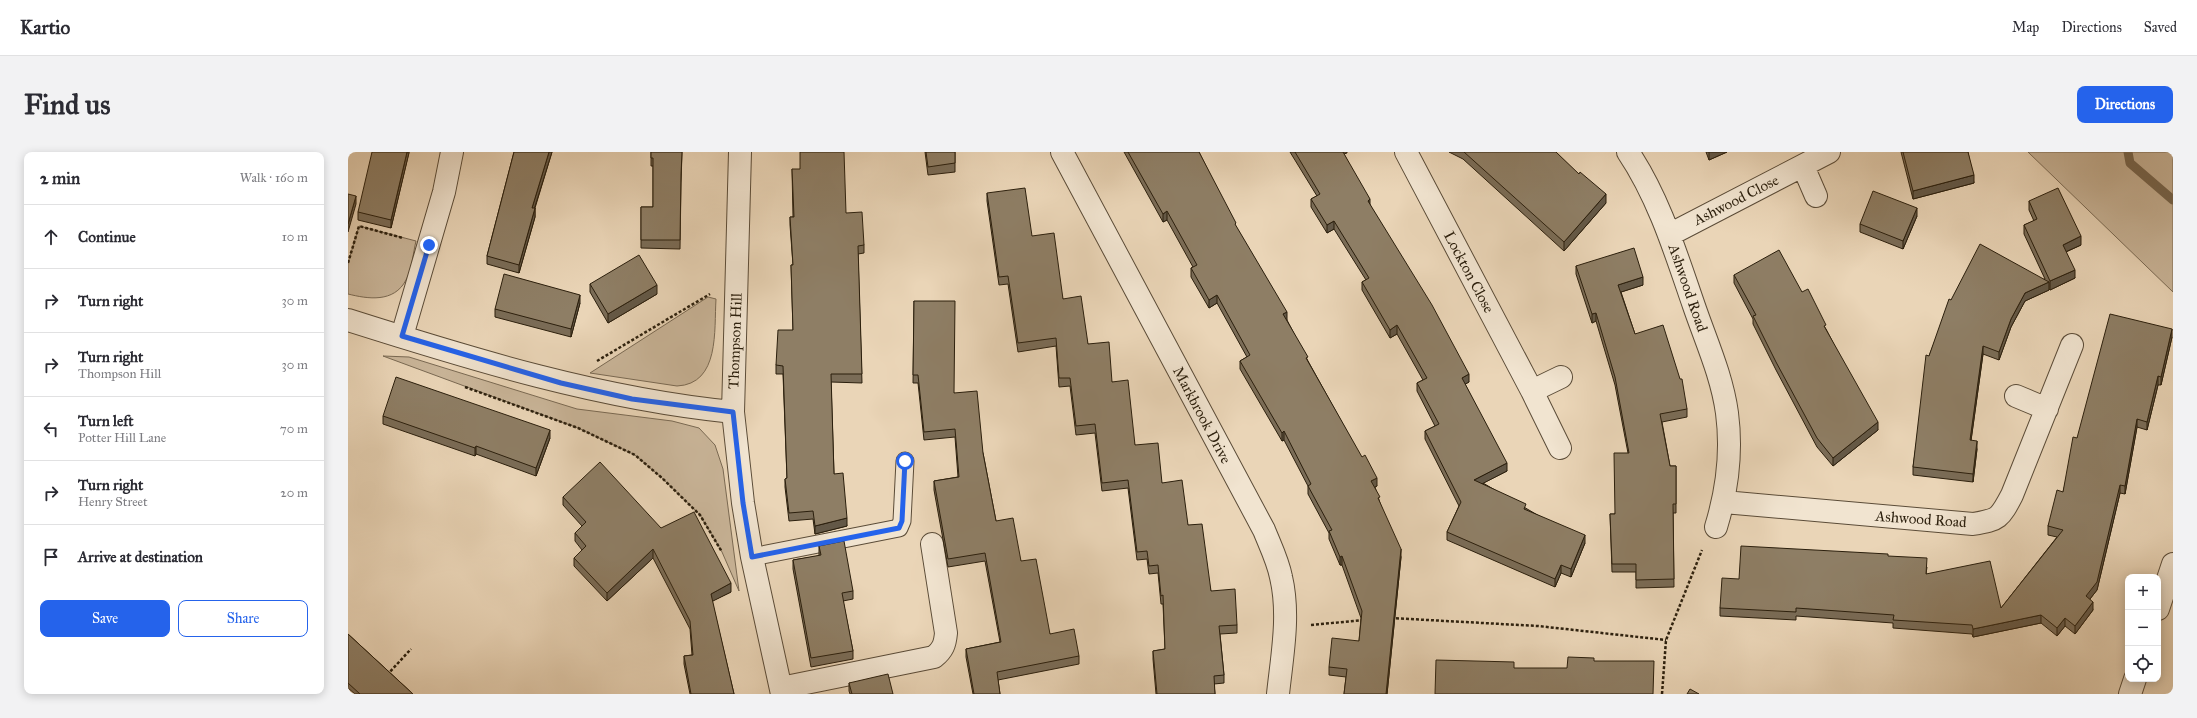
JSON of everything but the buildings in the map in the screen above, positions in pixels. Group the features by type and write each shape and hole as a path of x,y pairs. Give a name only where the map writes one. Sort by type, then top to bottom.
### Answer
{"street":[{"path":"402,336 444,192 452,152"},
{"name":"Thompson Hill","path":"740,152 733,412 743,503 752,557 781,691"},
{"name":"Markbrook Drive","path":"1062,152 1264,530 1281,577 1285,624 1278,694"},
{"name":"Lockton Close","path":"1406,152 1532,391 1560,448"},
{"name":"Ashwood Road","path":"1628,152 1639,168 1669,235 1718,373 1727,413 1729,451 1724,502 1716,527"},
{"name":"Ashwood Close","path":"1669,235 1829,152"},
{"path":"1803,166 1816,196"},
{"path":"348,320 561,383 632,399 733,412"},
{"name":"Ashwood Road","path":"1724,502 1973,524 1993,521 2003,512 2012,495 2072,345"},
{"path":"1532,391 1561,377"},
{"path":"2016,396 2047,409"},
{"path":"781,691 934,657 941,651 945,643 946,632 932,544"},
{"path":"2161,600 2173,564"},
{"path":"2130,694 2134,682"}],"lane":[{"path":"752,557 899,528 902,521 905,461"}],"path":[{"path":"348,263 359,226 429,245"},
{"path":"561,383 706,295 736,288"},
{"path":"458,384 578,428 635,455 662,478 700,515 725,559"},
{"path":"1662,694 1666,640 1706,538 1716,527"},
{"path":"1384,618 1538,626 1666,640"},
{"path":"1285,624 1310,625 1370,620"},
{"path":"385,677 411,649"}],"shaded area":[{"path":"2028,152 2173,152 2173,292"},
{"path":"359,226 416,241 408,276 395,293 380,298 348,294 348,263"},
{"path":"708,297 716,299 712,353 708,366 701,376 691,383 677,386 590,373"},
{"path":"383,356 409,357 577,409 672,421 699,428 715,445 723,469 739,591 722,552 700,515 662,478 635,455 578,428"}],"waterway":[{"path":"2128,152 2130,163 2173,200"}],"route":[{"path":"429,245 402,336 561,383 632,399 705,410 733,412 743,503 752,557 891,531 899,528 902,521 905,461"}]}
